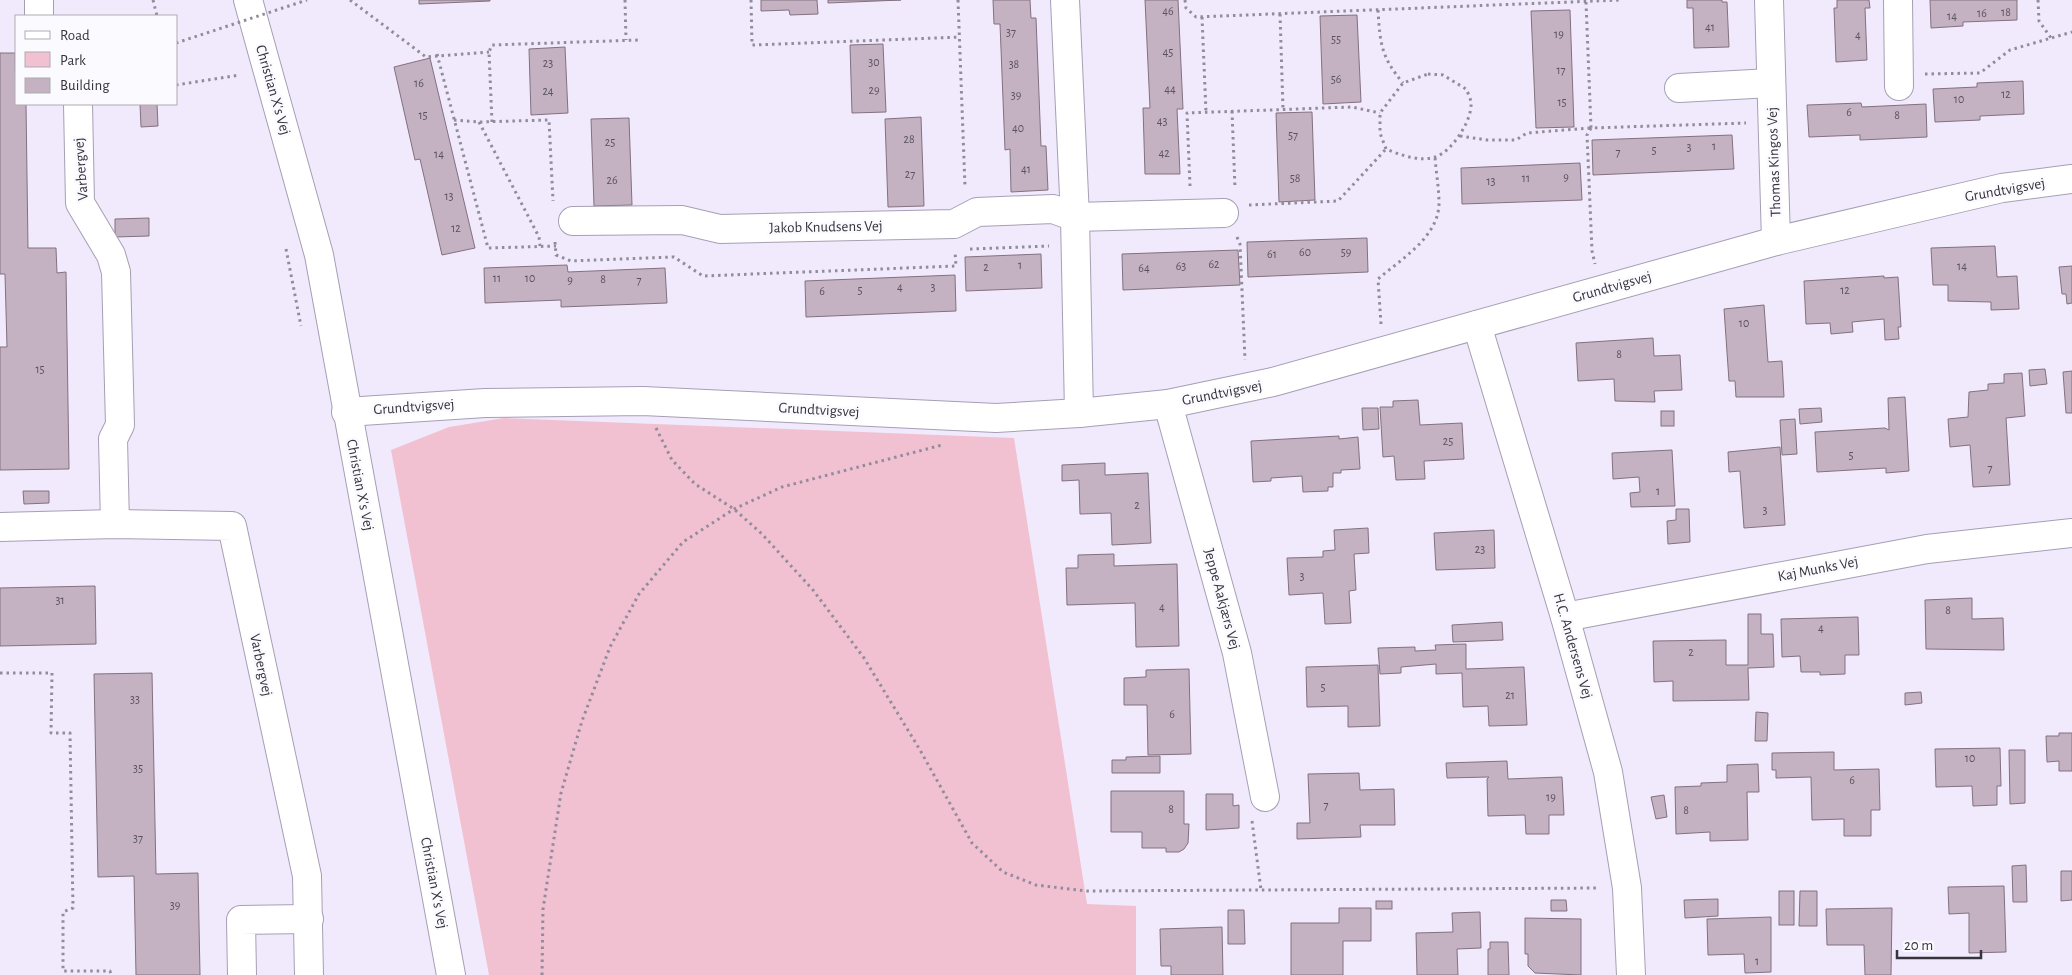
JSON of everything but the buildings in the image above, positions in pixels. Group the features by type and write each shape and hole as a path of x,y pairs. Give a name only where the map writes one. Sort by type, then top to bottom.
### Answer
{"street":[{"path":"38,0 39,15"},
{"name":"Christian X's Vej","path":"248,0 319,255 346,412 452,975"},
{"path":"1065,0 1075,217 1079,413"},
{"name":"Thomas Kingos Vej","path":"1769,0 1776,241"},
{"path":"1898,0 1899,80"},
{"path":"1679,88 1771,83"},
{"name":"Varbergvej","path":"78,105 80,203 111,255 116,272 120,425 113,439 115,524"},
{"name":"Grundtvigsvej","path":"346,412 485,403 643,401 996,418 1079,413 1168,404 1251,387 1776,241 2002,188 2072,179"},
{"name":"Jakob Knudsens Vej","path":"574,221 682,220 720,229 954,224 977,212 1053,209 1075,217 1235,211"},
{"name":"H.C. Andersens Vej","path":"1476,325 1565,617 1608,772 1627,888 1632,975"},
{"name":"Jeppe Aakjærs Vej","path":"1168,404 1237,653 1265,797"},
{"name":"Varbergvej","path":"0,527 115,524 232,526 307,876 309,975"},
{"name":"Kaj Munks Vej","path":"1565,617 1926,549 2072,533"},
{"path":"242,975 241,920 309,919"}],"path":[{"path":"152,0 157,15"},
{"path":"178,42 307,0"},
{"path":"350,0 426,56 489,52"},
{"path":"625,0 626,40"},
{"path":"751,0 752,45 960,37"},
{"path":"958,0 966,198 977,212"},
{"path":"1185,0 1186,8 1196,17 1620,0"},
{"path":"2038,0 2039,21 2051,38"},
{"path":"1586,2 1591,128 1587,136 1592,251 1602,290"},
{"path":"1378,10 1381,48 1388,66 1403,82"},
{"path":"1280,14 1283,109"},
{"path":"1202,17 1206,112"},
{"path":"225,18 228,28"},
{"path":"1899,80 1980,73 2010,50 2072,32"},
{"path":"492,122 489,52 492,45 639,40"},
{"path":"437,54 488,248 556,246"},
{"path":"178,84 245,74"},
{"path":"1428,74 1443,75 1466,88 1472,104 1460,136 1448,149 1435,157 1404,157 1386,149 1380,133 1380,113 1403,82 1428,74"},
{"path":"1191,214 1187,113 1352,107 1380,113"},
{"path":"1232,111 1235,211 1240,244 1245,362 1251,387"},
{"path":"479,122 539,237 540,246"},
{"path":"1460,136 1487,140 1516,140 1527,133 1591,128 1772,122"},
{"path":"1235,211 1338,201 1386,149"},
{"path":"1387,350 1381,324 1378,279 1421,242 1435,222 1439,205 1435,157"},
{"path":"285,244 302,331"},
{"path":"643,401 672,460 695,484 734,509 762,534 813,590 858,651 920,750 972,844 1003,872 1036,885 1087,891 1627,888"},
{"path":"542,975 543,909 561,793 582,721 610,647 639,594 683,542 734,509 782,487 927,447 945,445"},
{"path":"0,673 52,673 51,733 70,733 73,908 63,912 63,971 110,971 111,975"},
{"path":"1261,890 1250,807 1265,797"}],"green space":[{"path":"504,418 1014,438 1087,904 1136,906 1136,975 489,975 391,450 449,427"}]}
